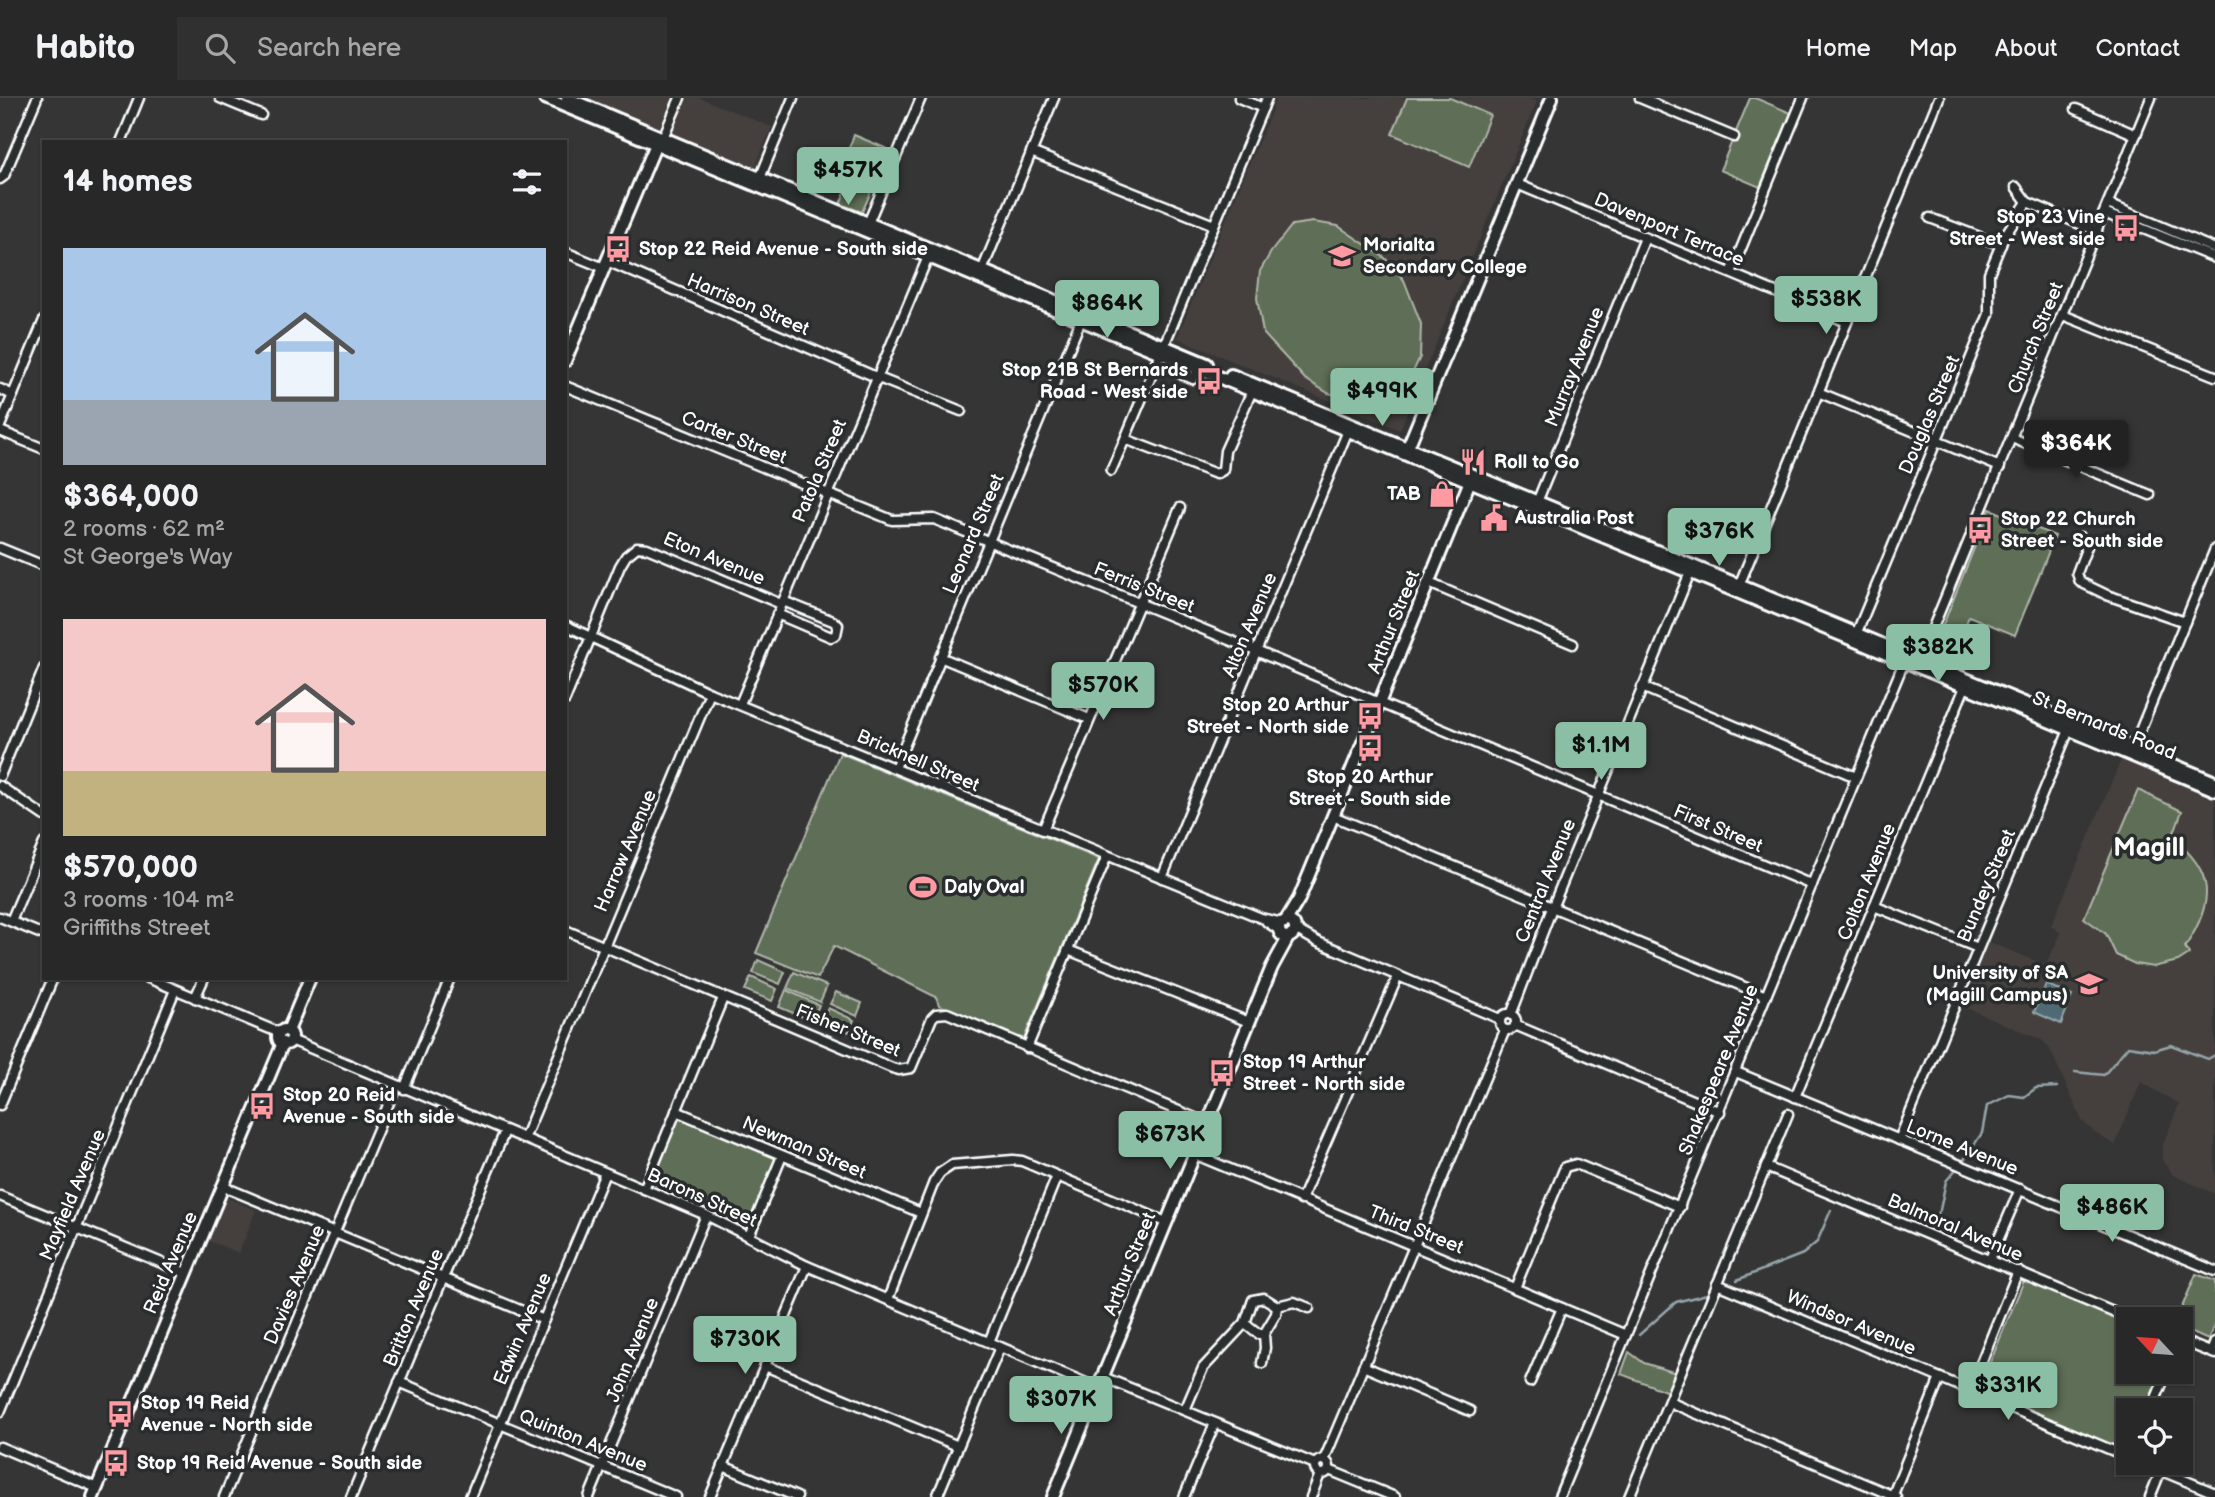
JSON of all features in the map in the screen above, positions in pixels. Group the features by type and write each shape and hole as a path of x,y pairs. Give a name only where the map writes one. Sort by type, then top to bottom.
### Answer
{"main road":[{"name":"St Bernards Road","path":"567,98 660,141"},
{"path":"1407,451 1552,98"},
{"name":"St Bernards Road","path":"551,99 660,141 1082,316 1159,354 1349,427"},
{"path":"567,356 660,141"},
{"name":"St Bernards Road","path":"1159,354 1349,427 2214,784"},
{"name":"Arthur Street","path":"1053,1497 1472,478"},
{"name":"Reid Avenue","path":"95,1493 309,980"}],"street":[{"path":"0,178 4,176 37,98"},
{"path":"122,140 137,98"},
{"path":"220,98 261,115"},
{"path":"660,141 680,98"},
{"path":"758,182 793,98"},
{"path":"867,227 921,98"},
{"path":"980,274 1054,98"},
{"path":"1239,98 1263,108"},
{"path":"1111,471 1267,98"},
{"path":"1640,98 1734,136"},
{"path":"1731,273 1803,98"},
{"path":"1738,588 1938,98"},
{"name":"Church Street","path":"1918,663 2151,98"},
{"path":"2076,109 2136,135"},
{"path":"1031,152 1214,225"},
{"name":"Davenport Terrace","path":"1517,184 1847,322"},
{"path":"2016,187 2027,202 2097,231"},
{"name":"Douglas Street","path":"1855,637 1989,314 1989,273 2001,245 2027,202"},
{"path":"2106,209 2215,249"},
{"path":"2106,209 2215,258"},
{"path":"1930,218 2001,245"},
{"name":"Murray Avenue","path":"1536,504 1646,238"},
{"name":"Harrison Street","path":"567,253 605,265 961,411"},
{"name":"Patola Street","path":"740,704 930,253"},
{"path":"2063,315 2215,376"},
{"name":"Leonard Street","path":"895,768 1082,316"},
{"path":"42,325 0,429 42,448"},
{"name":"Carter Street","path":"567,387 892,520"},
{"path":"0,389 13,394"},
{"path":"1125,439 1216,474 1223,470 1227,446 1252,391"},
{"path":"1818,392 2000,467"},
{"name":"Alton Avenue","path":"1162,878 1349,427"},
{"path":"2012,438 2150,495"},
{"path":"1043,830 1180,508"},
{"name":"Ferris Street","path":"892,520 934,519 1380,704"},
{"path":"2080,537 2088,544 2077,573 2080,582 2107,595 2185,622"},
{"name":"Eton Avenue","path":"567,695 620,566 626,556 637,547 647,548 782,603"},
{"path":"0,548 42,565"},
{"path":"2132,751 2215,549"},
{"name":"Central Avenue","path":"1511,1015 1597,796 1692,569"},
{"path":"1429,583 1573,644"},
{"path":"777,614 831,637 839,630 833,621 782,603"},
{"name":"Bricknell Street","path":"567,626 710,693 1261,918 1500,1019"},
{"path":"940,657 1089,719"},
{"name":"Shakespeare Avenue","path":"1559,1497 1905,658"},
{"path":"0,776 42,673"},
{"name":"Colton Avenue","path":"1795,1097 1966,683"},
{"path":"1642,687 1856,777"},
{"path":"34,691 42,694"},
{"name":"Harrow Avenue","path":"524,1139 710,693"},
{"name":"First Street","path":"1380,704 1812,886"},
{"name":"Bundey Street","path":"1899,1140 2071,726"},
{"path":"0,786 42,815"},
{"path":"1334,816 1766,996"},
{"path":"11,921 42,848"},
{"path":"1027,1048 1107,856"},
{"path":"1874,906 1978,948"},
{"path":"0,917 42,934"},
{"name":"Fisher Street","path":"567,931 899,1070 911,1068 932,1018 942,1013 1207,1123"},
{"path":"1068,950 1249,1022"},
{"path":"1301,1200 1398,976"},
{"path":"0,1105 52,980"},
{"name":"Barons Street","path":"152,980 706,1215 807,1266 1000,1347 1185,1410 1315,1464"},
{"path":"195,998 203,980"},
{"path":"400,1087 449,980"},
{"name":"Mayfield Avenue","path":"0,1412 175,990"},
{"path":"644,1189 723,998"},
{"path":"1505,1014 1511,1015 1515,1019 1515,1025 1511,1030 1505,1030 1500,1026 1500,1019 1505,1014"},
{"path":"1515,1025 1720,1112"},
{"path":"1324,1460 1505,1030"},
{"name":"Lorne Avenue","path":"1736,1072 2215,1271"},
{"name":"Davies Avenue","path":"223,1497 334,1233 400,1087"},
{"name":"Newman Street","path":"676,1111 921,1213"},
{"path":"1629,1497 1788,1114"},
{"name":"Britton Avenue","path":"351,1497 505,1131"},
{"name":"Third Street","path":"1194,1154 1626,1335"},
{"path":"749,1236 782,1156"},
{"path":"888,1299 921,1213 940,1173 952,1165 1013,1160 1166,1222"},
{"path":"1515,1287 1565,1167 1576,1164 1680,1207"},
{"name":"Balmoral Avenue","path":"1766,1167 2116,1313"},
{"name":"Edwin Avenue","path":"470,1497 605,1173"},
{"path":"989,1342 1057,1176"},
{"path":"222,1186 544,1320"},
{"path":"1990,1259 2020,1189"},
{"path":"0,1196 186,1273"},
{"name":"John Avenue","path":"589,1497 706,1215"},
{"path":"710,1497 807,1266"},
{"path":"1970,1390 2018,1271"},
{"name":"Windsor Avenue","path":"1717,1284 2116,1452"},
{"path":"1185,1410 1203,1368 1245,1323 1256,1298 1269,1299 1277,1306"},
{"path":"1277,1306 1294,1302 1309,1308"},
{"path":"1262,1363 1264,1334 1276,1314 1277,1306"},
{"path":"1530,1382 1562,1308"},
{"path":"1245,1323 1259,1334 1264,1334"},
{"path":"2193,1345 2213,1353 2215,1342"},
{"path":"937,1497 1000,1347"},
{"path":"765,1366 958,1446"},
{"path":"1363,1366 1470,1411"},
{"path":"1669,1402 1893,1496 1941,1378"},
{"name":"Quinton Avenue","path":"400,1382 676,1497"},
{"path":"1184,1497 1215,1423"},
{"path":"0,1447 95,1493"},
{"path":"1324,1460 1315,1464 1315,1469 1395,1497"},
{"path":"1311,1497 1329,1465 1324,1460"},
{"path":"723,1466 797,1497"},
{"path":"2150,1497 2159,1475"},
{"path":"2173,1475 2215,1493"}],"shaded area":[{"path":"588,98 700,98 772,127 755,167"},
{"name":"Morialta Secondary College","path":"1277,98 1528,98 1537,101 1400,430 1177,338"},
{"name":"University of SA (Magill Campus)","path":"2131,755 2215,790 2215,1194 2173,1175 2162,1160 2162,1147 2179,1104 2141,1082 2115,1145 2082,1121 2050,1049 2042,1040 1955,1003 1982,939 2046,965 2061,933 2051,926 2121,760"},
{"path":"227,1198 256,1210 239,1253 209,1241"}],"green space":[{"path":"1407,98 1450,98 1490,115 1469,167 1392,134"},
{"path":"1750,98 1791,113 1760,187 1720,170"},
{"path":"854,135 890,150 862,212 840,204 849,173 847,161 837,156 840,150 847,153"},
{"path":"1313,222 1338,226 1385,258 1404,280 1421,324 1420,357 1406,387 1373,403 1328,393 1305,379 1263,333 1257,298 1260,271 1292,225"},
{"path":"1990,509 2055,536 2015,635 1969,616 1951,663 1936,656 1934,647"},
{"path":"840,753 1099,859 1024,1039 939,1005 936,997 834,946 818,978 756,953"},
{"path":"2138,790 2182,811 2172,838 2196,863 2206,888 2202,916 2185,947 2189,954 2178,961 2153,967 2135,964 2116,955 2106,934 2084,918"},
{"path":"758,960 785,972 780,984 753,973"},
{"path":"794,972 827,986 820,1002 787,988"},
{"path":"751,977 777,989 772,1001 745,990"},
{"path":"786,990 819,1005 812,1021 779,1007"},
{"path":"836,992 862,1003 857,1016 830,1004"},
{"path":"828,1008 854,1020 849,1032 822,1021"},
{"path":"676,1111 782,1156 749,1236 644,1189"},
{"path":"2196,1274 2215,1281 2215,1323 2208,1340 2193,1333 2193,1307 2182,1307"},
{"path":"2025,1278 2116,1318 2116,1384 2157,1384 2151,1398 2116,1398 2116,1449 1979,1389"},
{"path":"1629,1352 1644,1363 1676,1373 1668,1392 1621,1374"}],"water":[{"path":"2046,984 2072,996 2061,1024 2034,1012"}],"waterway":[{"path":"2075,1072 2104,1075 2128,1046 2154,1050 2171,1045 2208,1059 2215,1055"},
{"path":"1963,1161 1982,1133 1987,1106 2009,1095 2024,1097 2036,1088 2057,1087"},
{"path":"1929,1223 1940,1210 1946,1181 1958,1167"},
{"path":"1737,1280 1803,1254 1817,1242 1831,1210"},
{"path":"1639,1335 1676,1302 1707,1294"},
{"path":"1553,1497 1612,1357"}],"place":[{"name":"Stop 23 Vine Street - West side","path":"2126,228"},
{"name":"Stop 22 Reid Avenue - South side","path":"618,249"},
{"name":"Morialta Secondary College","path":"1342,256"},
{"name":"Stop 21B St Bernards Road - West side","path":"1209,381"},
{"name":"Roll to Go","path":"1473,462"},
{"name":"TAB","path":"1442,494"},
{"name":"Australia Post","path":"1494,518"},
{"name":"Stop 22 Church Street - South side","path":"1980,530"},
{"name":"Stop 20 Arthur Street - North side","path":"1370,716"},
{"name":"Stop 20 Arthur Street - South side","path":"1370,748"},
{"name":"Daly Oval","path":"923,887"},
{"name":"University of SA (Magill Campus)","path":"2089,984"},
{"name":"Stop 19 Arthur Street - North side","path":"1222,1073"},
{"name":"Stop 20 Reid Avenue - South side","path":"262,1106"},
{"name":"Stop 19 Reid Avenue - North side","path":"120,1414"},
{"name":"Stop 19 Reid Avenue - South side","path":"116,1463"}],"district":[{"name":"Magill","path":"2149,848"}]}
